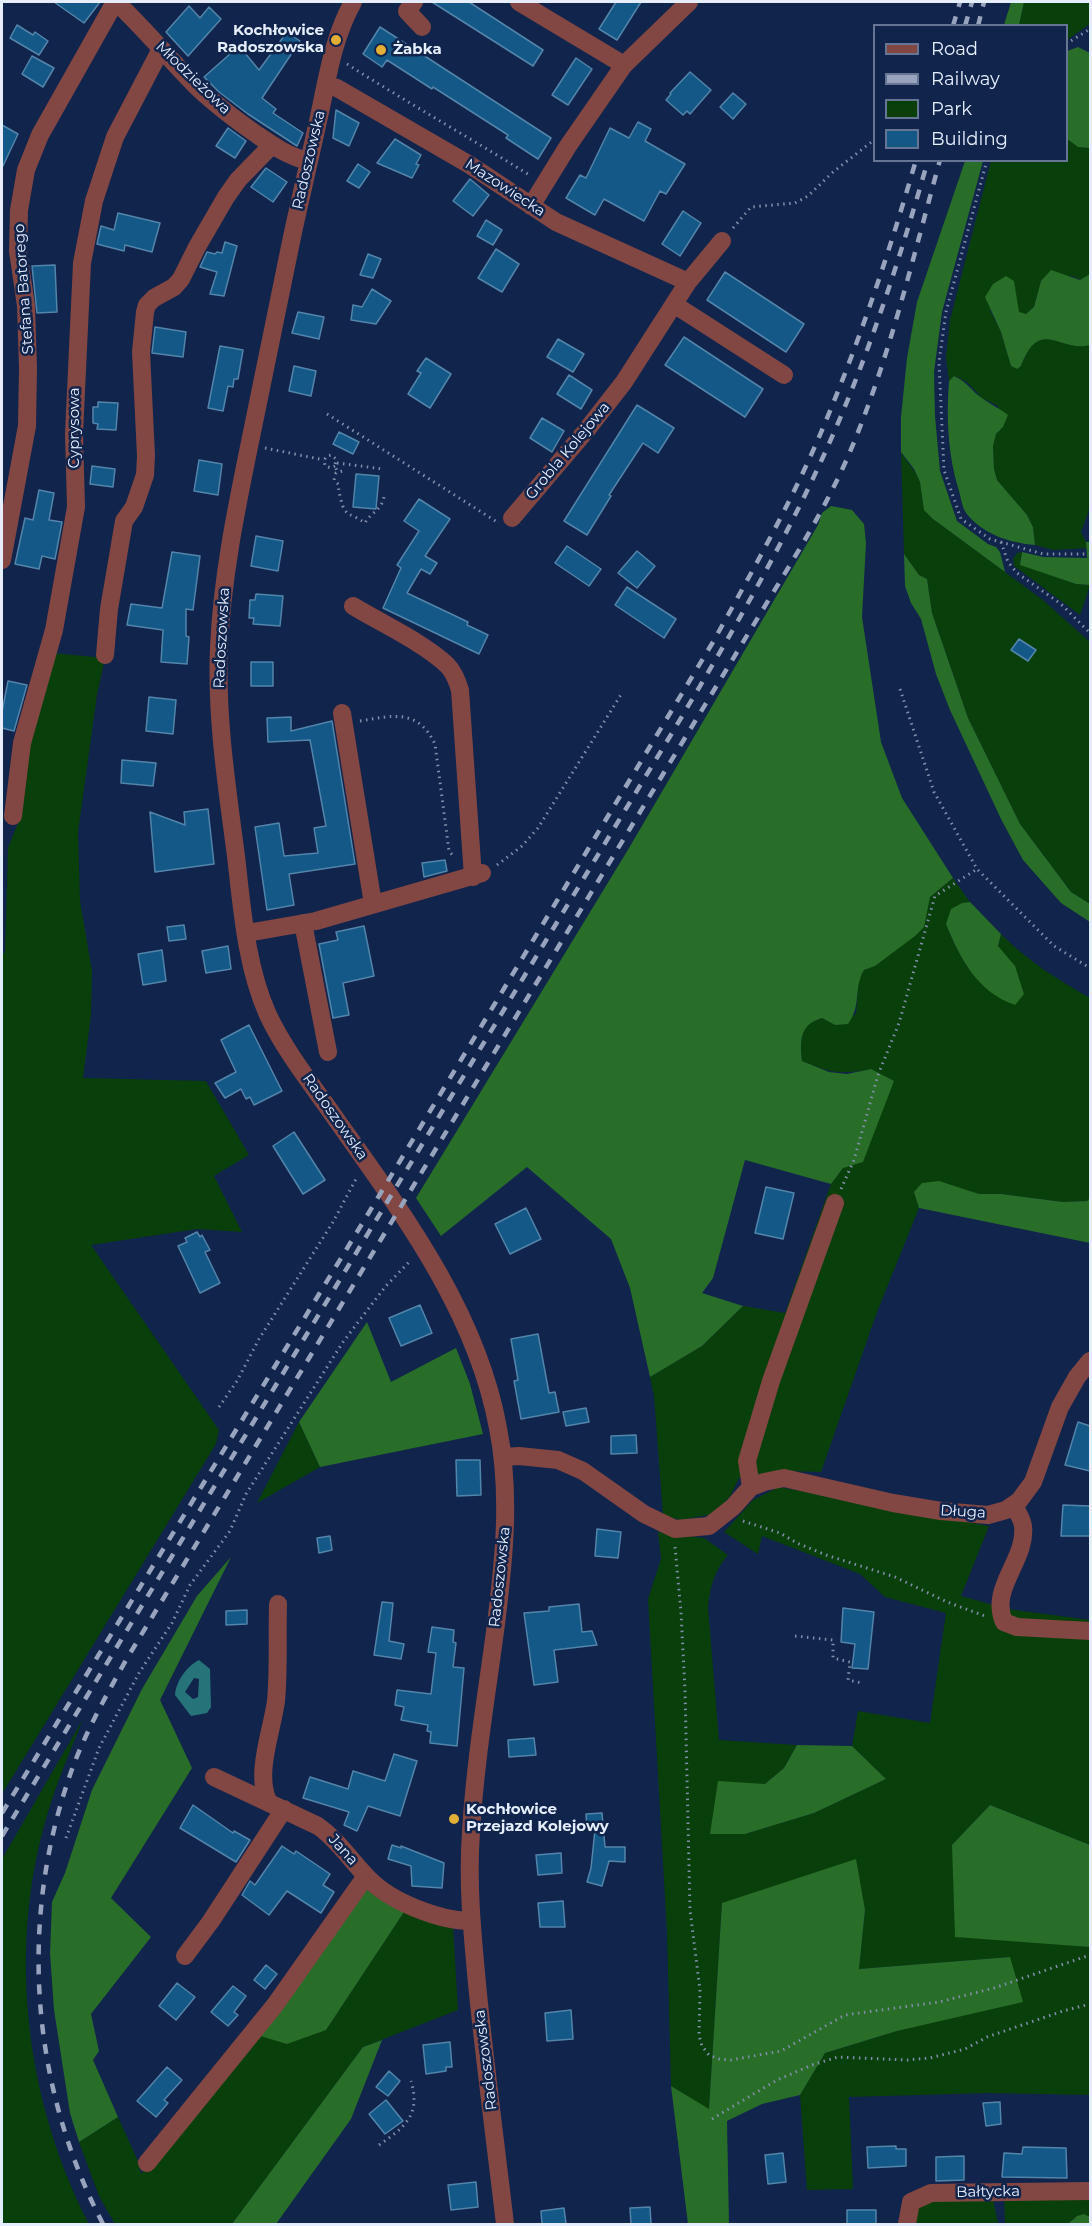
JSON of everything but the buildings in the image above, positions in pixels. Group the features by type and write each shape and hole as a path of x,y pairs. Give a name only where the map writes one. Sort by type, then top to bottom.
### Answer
{"street":[{"name":"Młodzieżowa","path":"115,2 141,26 200,89 232,117 272,145 298,159 309,161"},
{"name":"Stefana Batorego","path":"2,560 27,426 26,306 18,250 19,210 26,170 40,135 115,2"},
{"name":"Radoszowska","path":"353,2 336,40 236,510 223,591 219,651 222,752 247,933 256,978 273,1024 424,1250 460,1316 476,1352 489,1388 498,1425 503,1457 506,1534 474,1799 469,1875 471,1921 505,2224"},
{"path":"414,2 407,11 422,27"},
{"path":"519,2 624,64"},
{"path":"531,206 568,146 624,64 689,2"},
{"name":"Cyprysowa","path":"13,816 22,743 54,630 76,507 74,434 82,263 94,201 114,137 161,49"},
{"name":"Mazowiecka","path":"326,85 337,88 463,160 556,222 688,282"},
{"path":"105,655 124,521 138,500 145,475 141,352 147,305 154,298 174,287 181,279 226,197 238,180 272,145"},
{"name":"Grobla Kolejowa","path":"512,518 624,382 688,282 722,241"},
{"path":"675,305 784,375"},
{"path":"247,933 303,923 478,875 460,690 456,677 447,665 429,651 353,606"},
{"path":"343,718 373,904"},
{"path":"303,923 328,1052"},
{"path":"503,1457 519,1456 558,1460 583,1471 644,1514 675,1528 709,1526 733,1507 751,1487 747,1461 771,1381 836,1203"},
{"name":"Długa","path":"751,1487 784,1478 810,1482 893,1503 942,1511 988,1515 1006,1510 1019,1501 1033,1482 1060,1407 1077,1377 1090,1361"},
{"path":"1013,1505 1023,1527 1021,1546 1000,1598 1000,1612 1004,1622 1017,1627 1090,1631"},
{"path":"184,1956 212,1921 276,1805 264,1789 265,1762 276,1701 278,1604"},
{"name":"Jana","path":"214,1777 276,1805 329,1834 372,1882 400,1901 444,1917 471,1921"},
{"path":"147,2163 275,2005 366,1876"},
{"name":"Bałtycka","path":"907,2224 911,2202 931,2193 1090,2191"}],"path":[{"path":"1068,43 1090,29"},
{"path":"343,62 545,184"},
{"path":"722,241 751,207 795,204 808,196 833,172 873,141"},
{"path":"986,162 946,312 939,362 944,470 961,519 990,539 1043,554 1090,554"},
{"path":"327,414 494,520 502,524 512,518"},
{"path":"261,447 324,460"},
{"path":"324,460 327,456 333,456 336,459 336,465 340,471 334,480 339,485 338,494 341,505 348,515 364,523 380,509 384,497"},
{"path":"324,460 327,467 336,465 383,469"},
{"path":"1001,542 1008,562 1017,573 1062,604 1090,633"},
{"path":"900,689 934,792 977,869 1054,946 1090,969"},
{"path":"343,718 402,716 422,725 435,744 449,850 459,865 478,875 502,861 530,839 622,693"},
{"path":"836,1203 854,1160 879,1076 899,1023 935,896 977,869"},
{"path":"219,1407 237,1382 259,1339 306,1266 367,1163"},
{"path":"66,1838 99,1748 139,1673 172,1623 194,1578 230,1531 246,1494 343,1342 385,1287 424,1250"},
{"path":"740,1521 764,1527 826,1555 895,1577 947,1602 1004,1622"},
{"path":"675,1528 685,1691 690,1904 700,1990 699,2035 702,2046 709,2055 731,2060 781,2051 845,2015 939,2002 994,1988 1090,1956"},
{"path":"795,1636 832,1640 833,1658 850,1662 848,1680 862,1683"},
{"path":"712,2119 777,2080 838,2057 907,2060 930,2058 965,2049 987,2037 1090,2004"},
{"path":"379,2145 408,2122 416,2101 411,2081"}],"green space":[{"path":"1011,2 1024,2 1019,24 1004,24"},
{"path":"1024,2 1090,2 1090,24 1068,39 1068,24 1019,24"},
{"path":"1078,47 1090,53 1090,148 1078,147 1068,140 1068,51"},
{"path":"1068,140 1078,147 1090,148 1090,274 1081,280 1072,276 1041,281 1034,307 1026,314 990,310 1001,332 1011,366 1017,369 1021,366 1028,351 1035,343 1043,339 1069,345 1090,345 1090,507 1081,532 1087,548 1053,550 1035,545 1033,527 1027,515 997,480 994,469 993,446 996,434 1003,427 998,406 982,398 967,382 955,376 949,381 946,357 950,320 991,162 1068,162"},
{"path":"965,162 983,162 942,312 934,372 935,416 940,471 957,521 988,544 996,547 1000,552 1005,572 924,510 920,482 914,469 901,452 901,417 907,358 917,302"},
{"path":"1051,270 1080,280 1090,274 1090,345 1069,345 1043,339 1035,343 1028,351 1021,366 1017,369 1011,366 1001,332 985,297 993,284 1006,276 1014,281 1019,312 1026,314 1034,307 1041,281"},
{"path":"954,376 1008,415 1003,427 996,434 993,446 994,469 997,480 1027,515 1033,527 1035,545 1006,540 988,532 965,511 952,464 949,437 949,381"},
{"path":"901,452 917,476 921,486 923,504 933,519 1043,600 1090,642 1090,904 1071,892 1020,824 968,718 932,613 927,579 919,575 904,554"},
{"path":"831,506 852,510 864,524 866,543 862,617 881,742 902,798 953,878 930,897 924,927 875,966 864,970 859,984 855,1010 848,1024 835,1025 822,1018 814,1021 805,1029 801,1040 802,1061 829,1072 847,1074 871,1069 894,1081 863,1162 843,1168 831,1184 745,1160 713,1278 702,1293 743,1306 702,1346 650,1377 630,1288 611,1239 527,1167 441,1236 416,1198 629,848 818,525 822,513"},
{"path":"1086,542 1090,542 1090,585 1076,584 1020,565 1022,552 1043,557 1087,558"},
{"path":"1022,552 1020,564 1076,584 1090,585 1080,615 1014,566 1013,559 1017,553"},
{"path":"904,554 919,575 927,579 932,613 968,718 1020,824 1071,892 1090,904 1090,922 1061,903 1023,860 1001,819 950,710 936,674 921,619 911,603 905,586"},
{"path":"53,653 105,658 97,695 78,832 80,901 92,971 91,1015 83,1078 206,1081 249,1155 214,1176 242,1232 197,1229 91,1245 219,1430 216,1444 2,1794 2,953 5,953 8,848 18,823 29,744"},
{"path":"953,878 970,902 962,903 946,924 962,958 972,973 986,987 1004,955 998,946 1001,934 1032,961 1090,998 1090,1198 1087,1201 1063,1202 1001,1194 979,1194 962,1190 914,1192 919,1208 877,1312 821,1472 787,1471 756,1479 739,1478 731,1495 714,1514 680,1520 663,1515 654,1396 650,1377 702,1346 743,1306 785,1313 831,1184 843,1168 871,1069 835,1072 802,1061 802,1040 805,1029 814,1021 822,1018 835,1025 856,1014 859,978 864,970 875,966 927,907 930,897"},
{"path":"970,902 1001,934 998,946 1015,966 1024,994 1015,1005 990,992 980,983 964,961 951,937 946,924 951,909 962,903"},
{"path":"939,1181 979,1194 1001,1194 1063,1202 1087,1201 1090,1198 1090,1243 919,1208 914,1192 922,1183"},
{"path":"367,1322 391,1382 456,1348 470,1384 483,1434 320,1467 299,1422"},
{"path":"299,1422 320,1467 257,1503"},
{"path":"779,1487 989,1526 961,1596 1008,1609 1090,1620 1090,1845 990,1805 952,1845 1025,1941 1090,1947 1090,2095 987,2093 849,2097 853,2189 807,2190 800,2095 825,2053 897,2031 1010,1957 859,1969 865,1910 722,1903 709,2110 671,2086 667,1933 648,1599 661,1559 658,1532 704,1538 728,1555 719,1567 714,1580 708,1607 719,1740 797,1745 784,1768 765,1784 745,1834 814,1813 886,1779 852,1746 858,1711 930,1723 946,1613 885,1597 860,1574 762,1536 758,1554 724,1532 753,1500"},
{"path":"231,1557 160,1700 192,1768 111,1898 151,1937 91,2014 99,2051 93,2060 118,2117 79,2142 70,2113 54,2010 50,1953 52,1902 65,1873 92,1790 142,1689 197,1596"},
{"path":"83,1719 57,1785 44,1826 33,1876 27,1927 26,1978 30,2029 38,2080 51,2130 68,2178 89,2224 2,2224 2,1859"},
{"path":"797,1745 852,1746 886,1779 814,1813 745,1834 710,1834 718,1781 765,1784 784,1768"},
{"path":"990,1805 1090,1845 1090,1947 955,1937 952,1845"},
{"path":"856,1859 865,1910 859,1969 1010,1957 1023,2002 897,2031 825,2053 800,2095 762,2104 727,2121 729,2224 688,2224 671,2086 709,2109 722,1903"},
{"path":"361,1886 404,1912 326,2030 287,2044 257,2035"},
{"path":"404,1912 453,1926 458,2010 363,2047 232,2224 115,2224 99,2196 79,2142 118,2117 138,2161 141,2174 257,2035 326,2030"},
{"path":"382,2040 351,2119 276,2224 232,2224 363,2047"},
{"path":"1004,2195 1090,2195 1090,2217 1078,2216 1068,2224 1005,2224"},
{"path":"951,2199 993,2199 998,2224 911,2224 915,2211 930,2202"},
{"path":"1084,2214 1090,2217 1090,2224 1068,2224 1077,2216"}],"shaded area":[{"path":"199,1660 210,1669 211,1707 207,1713 191,1716 175,1695 180,1679","holes":["194,1678 199,1679 198,1697 193,1699 185,1692"]}],"railway":[{"path":"954,24 960,2"},
{"path":"966,24 972,2"},
{"path":"978,24 984,2"},
{"path":"2,1813 368,1214 713,642 767,544 831,409 870,304 915,162"},
{"path":"2,1836 672,733 751,597 806,493 839,421 894,273 927,162"},
{"path":"103,2224 79,2173 61,2119 48,2065 41,2009 39,1953 42,1897 51,1842 78,1754 126,1660 820,513 861,425 887,350 939,162"}],"place":[{"name":"Kochłowice Radoszowska","path":"336,40"},
{"name":"Żabka","path":"381,50"},
{"name":"Kochłowice Przejazd Kolejowy","path":"454,1819"}]}
